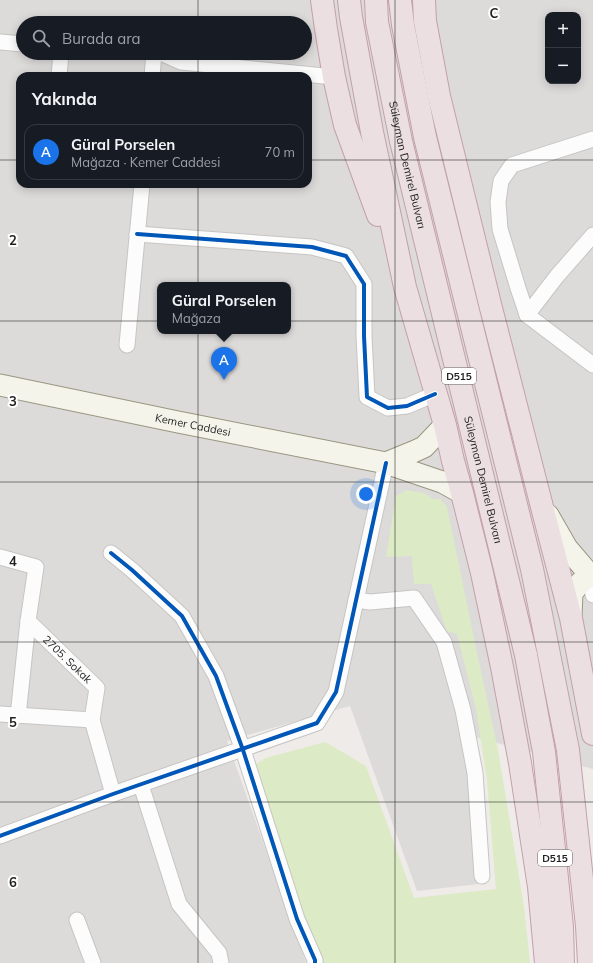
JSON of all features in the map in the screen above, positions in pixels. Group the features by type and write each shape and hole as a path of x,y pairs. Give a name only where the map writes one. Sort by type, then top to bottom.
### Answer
{"highway":[{"path":"322,0 334,76 344,125 405,287"},
{"path":"349,0 372,132 405,287 462,492 482,573 502,667 520,763 539,887 546,963"},
{"name":"Süleyman Demirel Bulvarı","path":"376,0 377,22 401,141 526,655 544,752 562,927 563,963"},
{"name":"Süleyman Demirel Bulvarı","path":"400,0 403,25 425,136 532,569 568,750 587,926 589,963"},
{"path":"424,0 425,21 439,96 491,308 571,618 593,734"}],"main road":[{"name":"Kemer Caddesi","path":"0,385 386,462 442,482 462,492"},
{"path":"386,462 424,447 444,426"},
{"path":"541,503 567,548 592,575 581,582 572,593 571,618"}],"street":[{"path":"0,42 16,43"},
{"path":"59,72 60,60"},
{"path":"152,72 153,60"},
{"path":"176,60 181,62 290,72"},
{"path":"312,74 334,76"},
{"path":"593,138 512,165 501,181 498,202 500,229 527,315 593,365"},
{"path":"127,345 142,188"},
{"path":"137,234 312,247 346,256 364,284 364,336 367,397 388,408 408,406 435,394"},
{"path":"527,315 557,276 593,235"},
{"path":"0,836 113,794 318,723 336,692 386,462"},
{"path":"111,553 132,570 182,616 216,676 243,750 297,919 315,963"},
{"path":"0,556 36,567 28,621 18,716"},
{"path":"592,575 593,595"},
{"path":"356,600 370,602 414,598 444,642 463,710 475,773 482,876"},
{"name":"2705. Sokak","path":"28,621 96,688 92,720 113,794"},
{"path":"0,714 92,720"},
{"path":"141,785 179,904 219,953 221,963"},
{"path":"77,920 93,963"}],"shaded area":[{"path":"0,0 593,0 593,769 468,735 479,884 417,891 350,706 227,741 306,963 0,963"}],"green space":[{"path":"406,490 424,493 433,499 440,499 447,507 498,750 524,907 530,963 320,963 255,765 266,758 325,742 366,766 414,898 496,889 487,780 476,709 457,634 447,631 431,584 414,584 412,556 386,557 396,496"}],"cycle path":[{"path":"137,234 312,247 346,256 364,284 364,336 367,397 388,408 407,406 435,394"},
{"path":"0,836 113,794 317,723 336,692 386,463"},
{"path":"111,553 132,570 182,616 216,676 243,750 297,919 315,963"}],"place":[{"name":"Güral Porselen","path":"224,380"}]}
